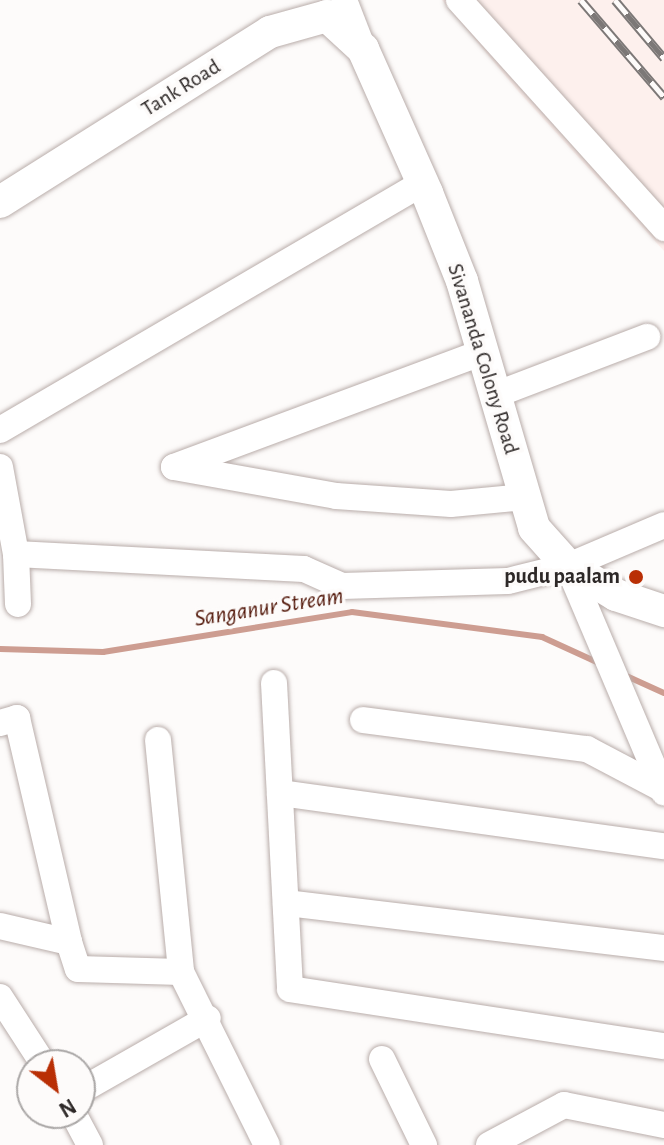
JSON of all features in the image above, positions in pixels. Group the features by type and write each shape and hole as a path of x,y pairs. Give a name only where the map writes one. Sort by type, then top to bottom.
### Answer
{"main road":[{"name":"Tank Road","path":"0,202 270,32 327,16 363,49"},
{"name":"Sivananda Colony Road","path":"363,49 422,183 483,352 534,528 568,566 616,595 664,611"}],"street":[{"path":"344,0 363,49"},
{"path":"459,0 664,228"},
{"path":"0,430 422,183"},
{"path":"495,395 647,337"},
{"path":"483,352 174,467 336,496 451,504 525,497"},
{"path":"0,467 16,554 18,604"},
{"path":"16,554 304,569 342,586 508,581 568,566 664,525"},
{"path":"568,566 663,790"},
{"path":"274,683 290,989 664,1046"},
{"path":"0,723 17,718 78,969 181,972"},
{"path":"363,720 587,749 663,790"},
{"path":"158,740 181,972 208,1018 267,1145"},
{"path":"280,793 664,846"},
{"path":"286,903 664,948"},
{"path":"0,926 69,942"},
{"path":"0,997 34,1049"},
{"path":"96,1082 208,1018"},
{"path":"382,1059 424,1145"},
{"path":"489,1145 564,1105 664,1125"}],"shaded area":[{"path":"442,0 664,0 664,251 518,91"}],"waterway":[{"name":"Sanganur Stream","path":"0,649 103,652 352,612 542,637 601,664"},
{"path":"622,674 664,693"}],"railway":[{"path":"581,0 664,97"},
{"path":"615,0 664,58"}],"place":[{"name":"pudu paalam","path":"636,577"}]}
